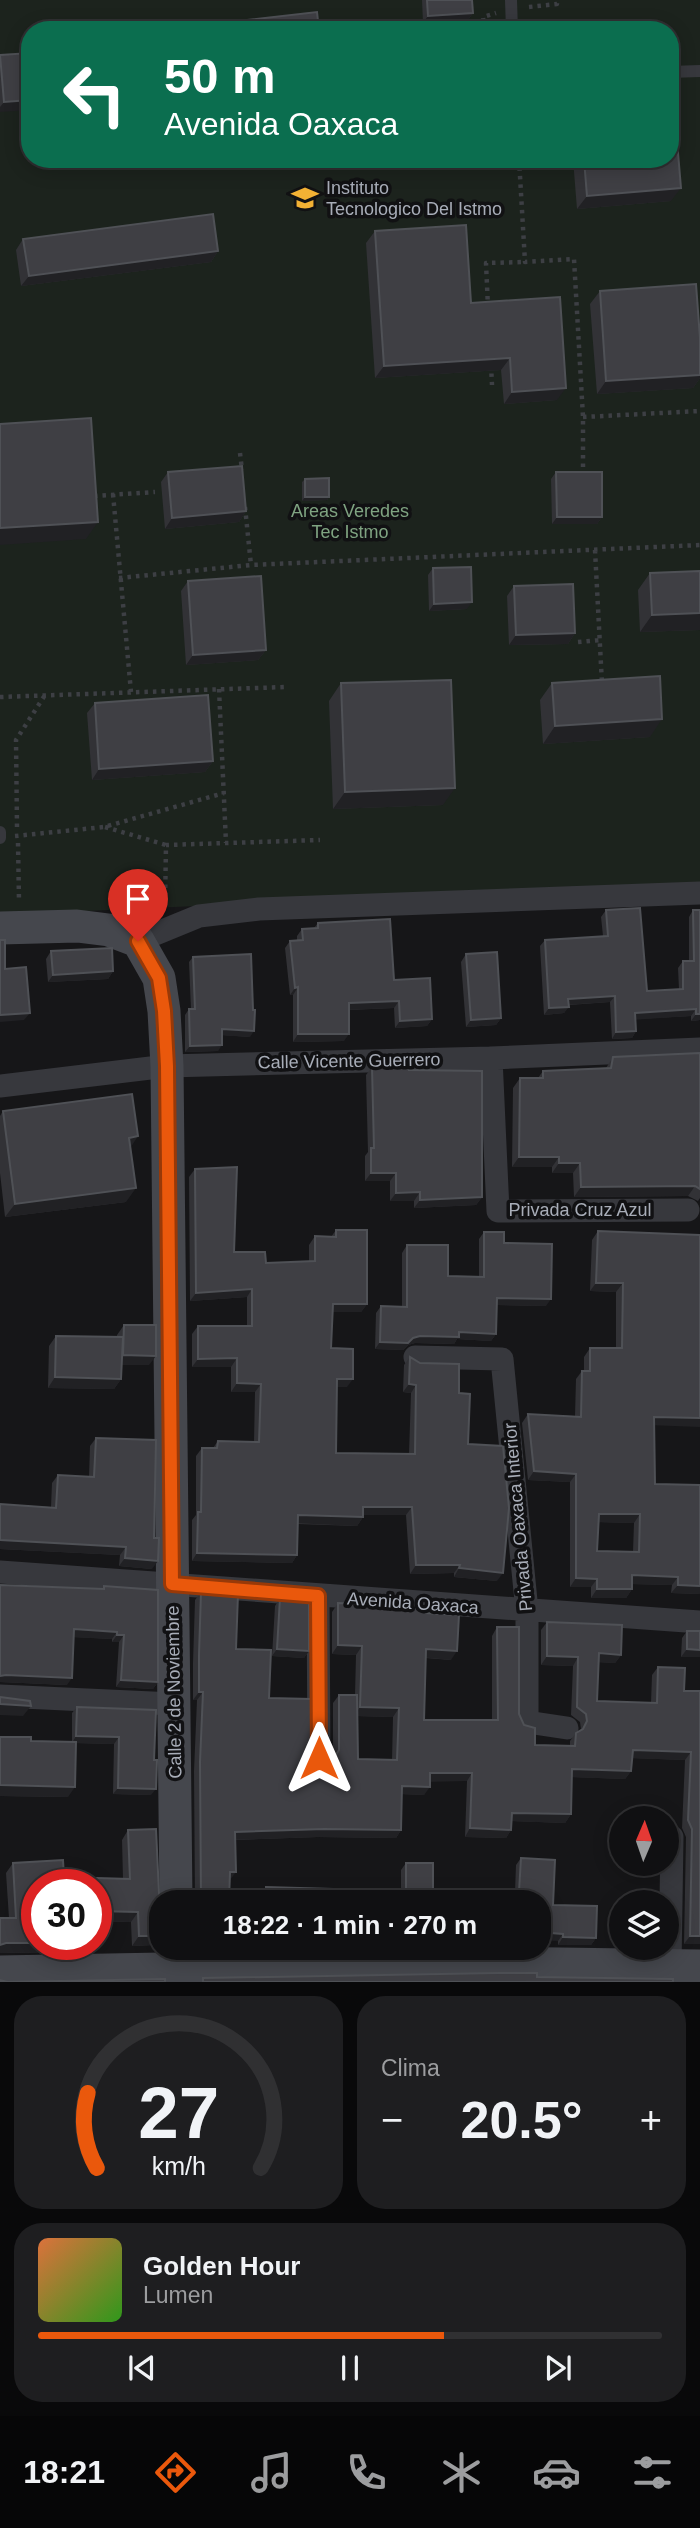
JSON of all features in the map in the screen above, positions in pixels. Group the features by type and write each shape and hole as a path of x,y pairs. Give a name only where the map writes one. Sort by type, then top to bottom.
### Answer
{"street":[{"path":"9,915 151,936 199,916 259,909 700,892"},
{"name":"Calle 2 de Noviembre","path":"151,936 164,1011 167,1066 176,1890"},
{"name":"Calle Vicente Guerrero","path":"0,1086 167,1066 491,1058 700,1049"},
{"name":"Privada Cruz Azul","path":"491,1058 498,1211 688,1210"},
{"name":"Privada Oaxaca Interior","path":"415,1357 502,1359 527,1611 527,1722 567,1728"},
{"name":"Avenida Oaxaca","path":"0,1572 700,1622"},
{"path":"318,1596 319,1758"},
{"path":"0,1696 174,1704"},
{"path":"0,1972 177,1967 397,1974 533,1973 685,1966 677,1876"}],"lane":[{"path":"510,0 511,21"},
{"path":"679,72 700,71"},
{"path":"0,832 0,838"}],"path":[{"path":"483,17 483,21"},
{"path":"520,168 525,262"},
{"path":"489,317 486,263 574,260 583,417 583,477"},
{"path":"490,358 492,385"},
{"path":"583,417 700,411"},
{"path":"240,453 243,478"},
{"path":"94,496 155,492"},
{"path":"113,494 131,692"},
{"path":"245,503 251,565"},
{"path":"119,578 251,565 700,545"},
{"path":"596,550 602,684"},
{"path":"578,642 600,640"},
{"path":"0,697 285,687"},
{"path":"219,689 226,843"},
{"path":"9,915 18,836 16,740 45,695"},
{"path":"0,838 104,827 224,793"},
{"path":"104,827 166,845 320,840"},
{"path":"151,936 166,845"}],"green space":[{"name":"Areas Veredes Tec Istmo","path":"0,0 700,0 700,883 0,915"}],"building":[{"path":"427,0 472,0 473,13 428,16"},
{"path":"317,12 318,21 239,21"},
{"path":"21,54 21,101 4,102 0,55"},
{"path":"679,164 681,188 587,196 585,168 679,168"},
{"path":"213,214 218,251 29,276 23,239"},
{"path":"466,225 471,303 560,297 566,388 512,392 510,358 384,366 375,231"},
{"path":"696,284 700,375 606,381 600,291"},
{"path":"91,418 98,522 0,528 0,424"},
{"path":"242,466 246,511 172,518 168,472"},
{"path":"556,472 602,472 602,517 557,517"},
{"path":"329,478 329,497 305,497 305,479"},
{"path":"471,567 472,602 434,604 433,568"},
{"path":"700,571 700,613 652,615 650,573"},
{"path":"261,576 266,650 193,655 188,581"},
{"path":"573,584 575,633 516,635 514,586"},
{"path":"660,676 662,719 555,726 552,683"},
{"path":"451,680 455,788 345,792 341,683"},
{"path":"208,695 213,761 99,769 95,703"},
{"path":"640,908 647,991 683,989 683,961 694,961 693,910 700,910 700,1014 696,1014 696,1009 635,1013 636,1031 616,1032 615,996 568,999 569,1007 549,1008 545,940 608,936 606,910"},
{"path":"390,919 394,980 430,978 432,1019 400,1021 399,1001 349,1003 349,1034 298,1034 298,987 295,988 290,941 303,940 302,929 318,928 318,923"},
{"path":"0,940 5,940 5,969 26,967 30,1013 0,1015"},
{"path":"112,948 113,971 53,975 51,951"},
{"path":"497,952 501,1018 471,1020 466,954"},
{"path":"251,954 254,1031 222,1029 222,1045 190,1046 189,1009 195,1009 193,957"},
{"path":"700,1053 700,1189 695,1186 581,1187 580,1163 559,1163 559,1157 519,1157 520,1078 543,1078 543,1071 611,1068 613,1057"},
{"path":"409,1066 409,1070 482,1071 482,1197 420,1200 420,1192 396,1193 396,1173 371,1173 371,1148 374,1148 372,1067"},
{"path":"132,1094 138,1136 129,1138 136,1188 15,1204 3,1111"},
{"path":"237,1167 234,1252 265,1252 266,1263 315,1261 315,1236 336,1237 336,1230 367,1230 367,1304 333,1304 331,1348 353,1349 353,1379 337,1379 336,1453 415,1454 416,1385 409,1384 410,1357 420,1363 459,1364 459,1393 470,1394 468,1444 503,1446 509,1508 503,1573 459,1568 460,1565 416,1565 412,1507 363,1507 363,1517 298,1515 297,1555 197,1553 202,1448 217,1448 218,1441 259,1442 261,1384 237,1383 237,1358 198,1359 198,1326 252,1326 252,1289 196,1293 195,1169"},
{"path":"598,1231 700,1235 700,1418 654,1417 655,1484 700,1485 700,1586 678,1585 678,1577 632,1575 632,1589 597,1589 597,1579 576,1578 576,1474 534,1471 528,1414 581,1417 582,1371 590,1371 590,1348 622,1348 623,1283 596,1283","holes":["599,1514 640,1514 639,1552 597,1551"]},
{"path":"484,1232 504,1232 504,1243 552,1244 551,1299 497,1298 496,1334 459,1332 459,1337 420,1336 408,1343 380,1342 381,1306 407,1307 407,1245 448,1245 448,1276 484,1277"},
{"path":"124,1325 156,1325 156,1356 123,1355"},
{"path":"56,1336 123,1337 121,1379 55,1377"},
{"path":"96,1438 156,1440 154,1538 159,1538 158,1561 125,1558 126,1547 0,1540 0,1504 56,1508 58,1475 94,1477"},
{"path":"0,1585 104,1589 104,1586 158,1590 158,1682 121,1680 124,1635 117,1635 117,1632 74,1629 72,1678 0,1676"},
{"path":"201,1592 238,1594 236,1649 271,1650 269,1698 311,1699 311,1750 317,1761 324,1764 332,1761 339,1750 339,1695 357,1695 358,1759 397,1760 399,1708 360,1707 362,1646 338,1645 338,1603 387,1605 426,1609 426,1613 459,1615 457,1651 426,1649 424,1720 498,1720 497,1627 519,1627 519,1714 524,1725 535,1728 535,1745 575,1746 576,1733 583,1729 587,1721 586,1714 577,1707 578,1657 547,1656 547,1622 622,1625 621,1655 599,1653 597,1701 657,1703 658,1667 685,1668 684,1691 700,1691 700,1936 690,1936 692,1829 688,1820 691,1752 633,1750 631,1771 572,1769 571,1814 512,1813 511,1830 470,1828 472,1773 430,1773 430,1787 402,1786 401,1830 235,1832 236,1872 230,1872 229,1890 201,1890 200,1762 203,1692 199,1692"},
{"path":"280,1598 309,1600 309,1651 277,1649"},
{"path":"687,1631 700,1631 700,1650 687,1649"},
{"path":"0,1697 30,1701 31,1706 0,1704"},
{"path":"77,1707 156,1710 156,1789 118,1788 119,1737 76,1736"},
{"path":"0,1737 76,1742 75,1787 0,1785"},
{"path":"156,1829 159,1890 149,1890 149,1936 139,1936 138,1912 112,1911 112,1878 130,1879 128,1830"},
{"path":"521,1858 555,1860 553,1905 597,1906 596,1938 563,1937 563,1934 551,1933 551,1890 519,1890"},
{"path":"63,1860 64,1869 21,1869 21,1943 0,1945 0,1918 16,1918 13,1863"},
{"path":"406,1863 433,1863 433,1890 406,1890"},
{"path":"266,1887 367,1890 266,1890"},
{"path":"537,1973 537,1977 673,1979 673,1982 203,1982 203,1978"},
{"path":"165,1979 165,1982 7,1982"}],"place":[{"name":"Instituto Tecnologico Del Istmo","path":"305,198"}],"route":[{"path":"138,941 159,978 167,1066 172,1584 318,1596 319,1758"}]}
